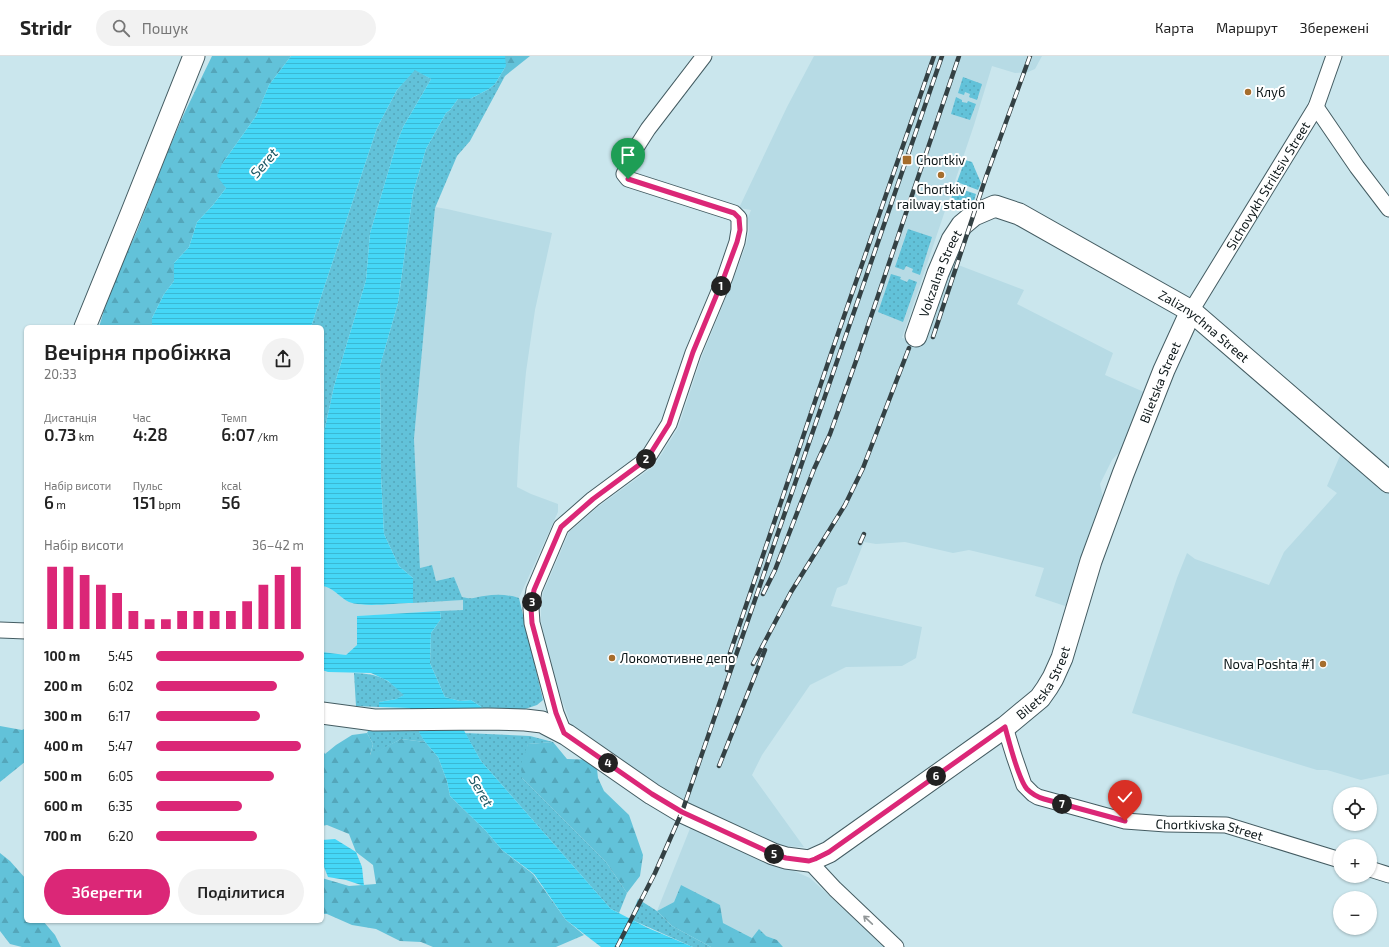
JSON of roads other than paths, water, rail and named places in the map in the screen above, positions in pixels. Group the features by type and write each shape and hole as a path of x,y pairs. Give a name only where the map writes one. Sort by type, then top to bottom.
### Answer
{"street":[{"path":"85,325 194,56"},
{"path":"564,733 556,713 532,623 531,608 534,590 561,527 593,499 647,459 669,424 693,352 724,277 740,230 739,218 734,213 628,179 624,174 634,151 645,134 704,56"},
{"name":"Sichovykh Striltsiv Street","path":"1191,311 1316,107 1334,56"},
{"path":"1316,107 1357,167 1389,210"},
{"name":"Zaliznychna Street","path":"995,206 1019,214 1191,311 1389,482"},
{"name":"Vokzalna Street","path":"916,336 952,240 962,225 974,215 995,206"},
{"name":"Biletska Street","path":"809,861 829,852 1005,727 1040,698 1058,668 1091,561 1123,474 1164,370 1191,311"},
{"path":"0,630 24,630"},
{"path":"324,713 374,720 488,719 542,722 564,733 652,794 682,812 762,849 786,858 809,861 835,889 896,947"},
{"name":"Chortkivska Street","path":"1005,727 1024,785 1038,797 1111,818 1132,822 1226,825 1333,858"},
{"path":"1377,871 1389,875"}],"water":[{"name":"Seret","path":"291,56 505,56 506,66 495,84 489,89 470,99 458,99 446,113 426,149 413,193 398,303 380,366 381,475 384,534 399,566 413,578 413,603 372,605 356,604 345,600 333,590 324,586 324,433 334,386 366,280 370,233 397,142 403,127 431,79 415,70 397,90 377,128 312,325 152,325 152,318 164,294 174,281 174,263 189,247 197,222 226,188 217,176 222,164 256,116 269,85"},
{"name":"Seret","path":"440,611 441,619 431,633 430,663 445,697 460,701 471,700 486,710 452,709 481,761 611,909 648,928 693,947 601,947 566,920 534,874 502,850 486,831 450,796 447,781 438,757 420,734 410,708 379,707 379,702 396,699 404,695 388,681 371,673 324,671 324,652 346,655 357,645 357,616"},
{"path":"335,839 356,852 362,867 364,886 346,880 328,877 324,867 324,840"}],"railway":[{"path":"727,670 730,653 934,56"},
{"path":"617,947 655,873 682,812 942,56"},
{"path":"763,594 775,570 814,469 830,434 959,56"},
{"path":"933,337 986,177 1030,56"},
{"path":"753,664 791,592 845,505 863,468 909,348"},
{"path":"860,543 864,534"},
{"path":"719,766 765,650"}],"place":[{"name":"Клуб","path":"1248,92"},
{"name":"Chortkiv","path":"907,160"},
{"name":"Chortkiv railway station","path":"941,175"},
{"name":"Локомотивне депо","path":"612,658"},
{"name":"Nova Poshta #1","path":"1323,664"}]}
